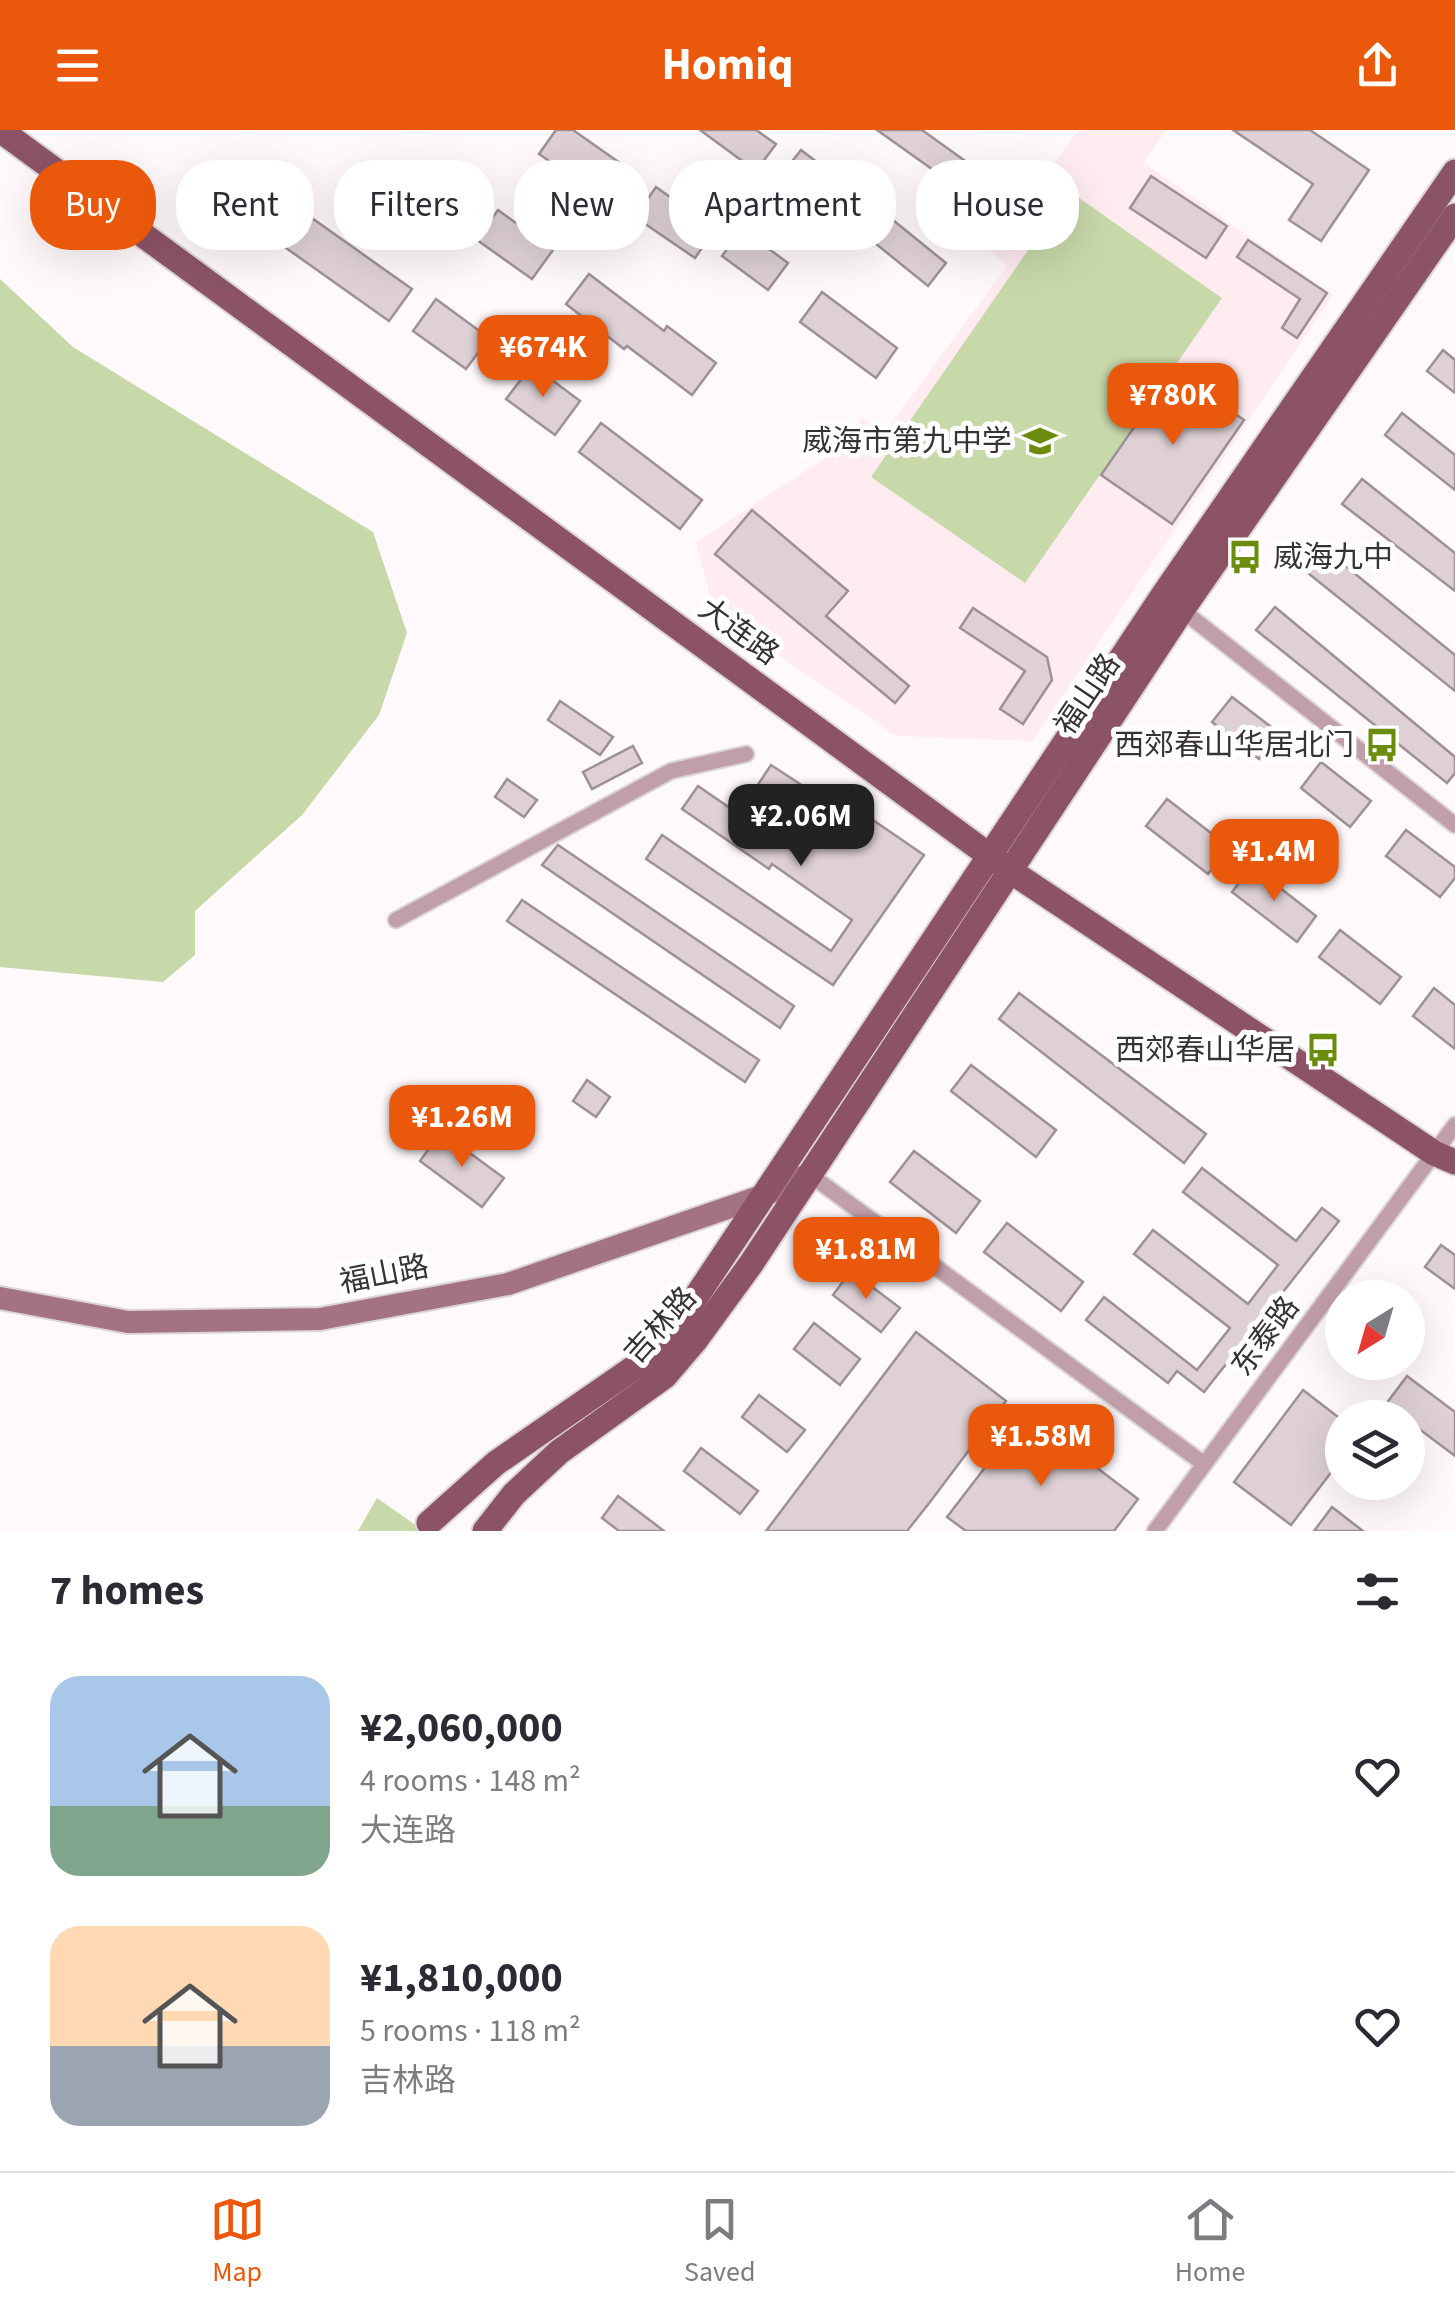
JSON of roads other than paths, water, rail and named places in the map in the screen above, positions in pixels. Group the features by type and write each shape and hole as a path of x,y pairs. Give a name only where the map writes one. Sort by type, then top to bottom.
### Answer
{"main road":[{"name":"大连路","path":"0,130 999,862 1445,1158"},
{"path":"1173,602 1455,172"},
{"name":"福山路","path":"765,1195 999,862 1173,602 1455,216"},
{"name":"福山路","path":"0,1298 128,1322 320,1319 508,1284 765,1195 810,1174 999,862"},
{"name":"吉林路","path":"484,1531 514,1494 559,1452 665,1376 740,1280 810,1174"},
{"name":"吉林路","path":"429,1523 496,1463 648,1358 676,1327 765,1195"}],"street":[{"path":"1173,602 1455,825"},
{"path":"396,920 671,772 746,754"},
{"name":"东泰路","path":"1155,1531 1445,1158 1455,1125"},
{"path":"810,1174 1204,1464"}],"place":[{"name":"威海市第九中学","path":"1040,441"},
{"name":"威海九中","path":"1245,557"},
{"name":"西郊春山华居北门","path":"1382,745"},
{"name":"西郊春山华居","path":"1323,1050"}]}
